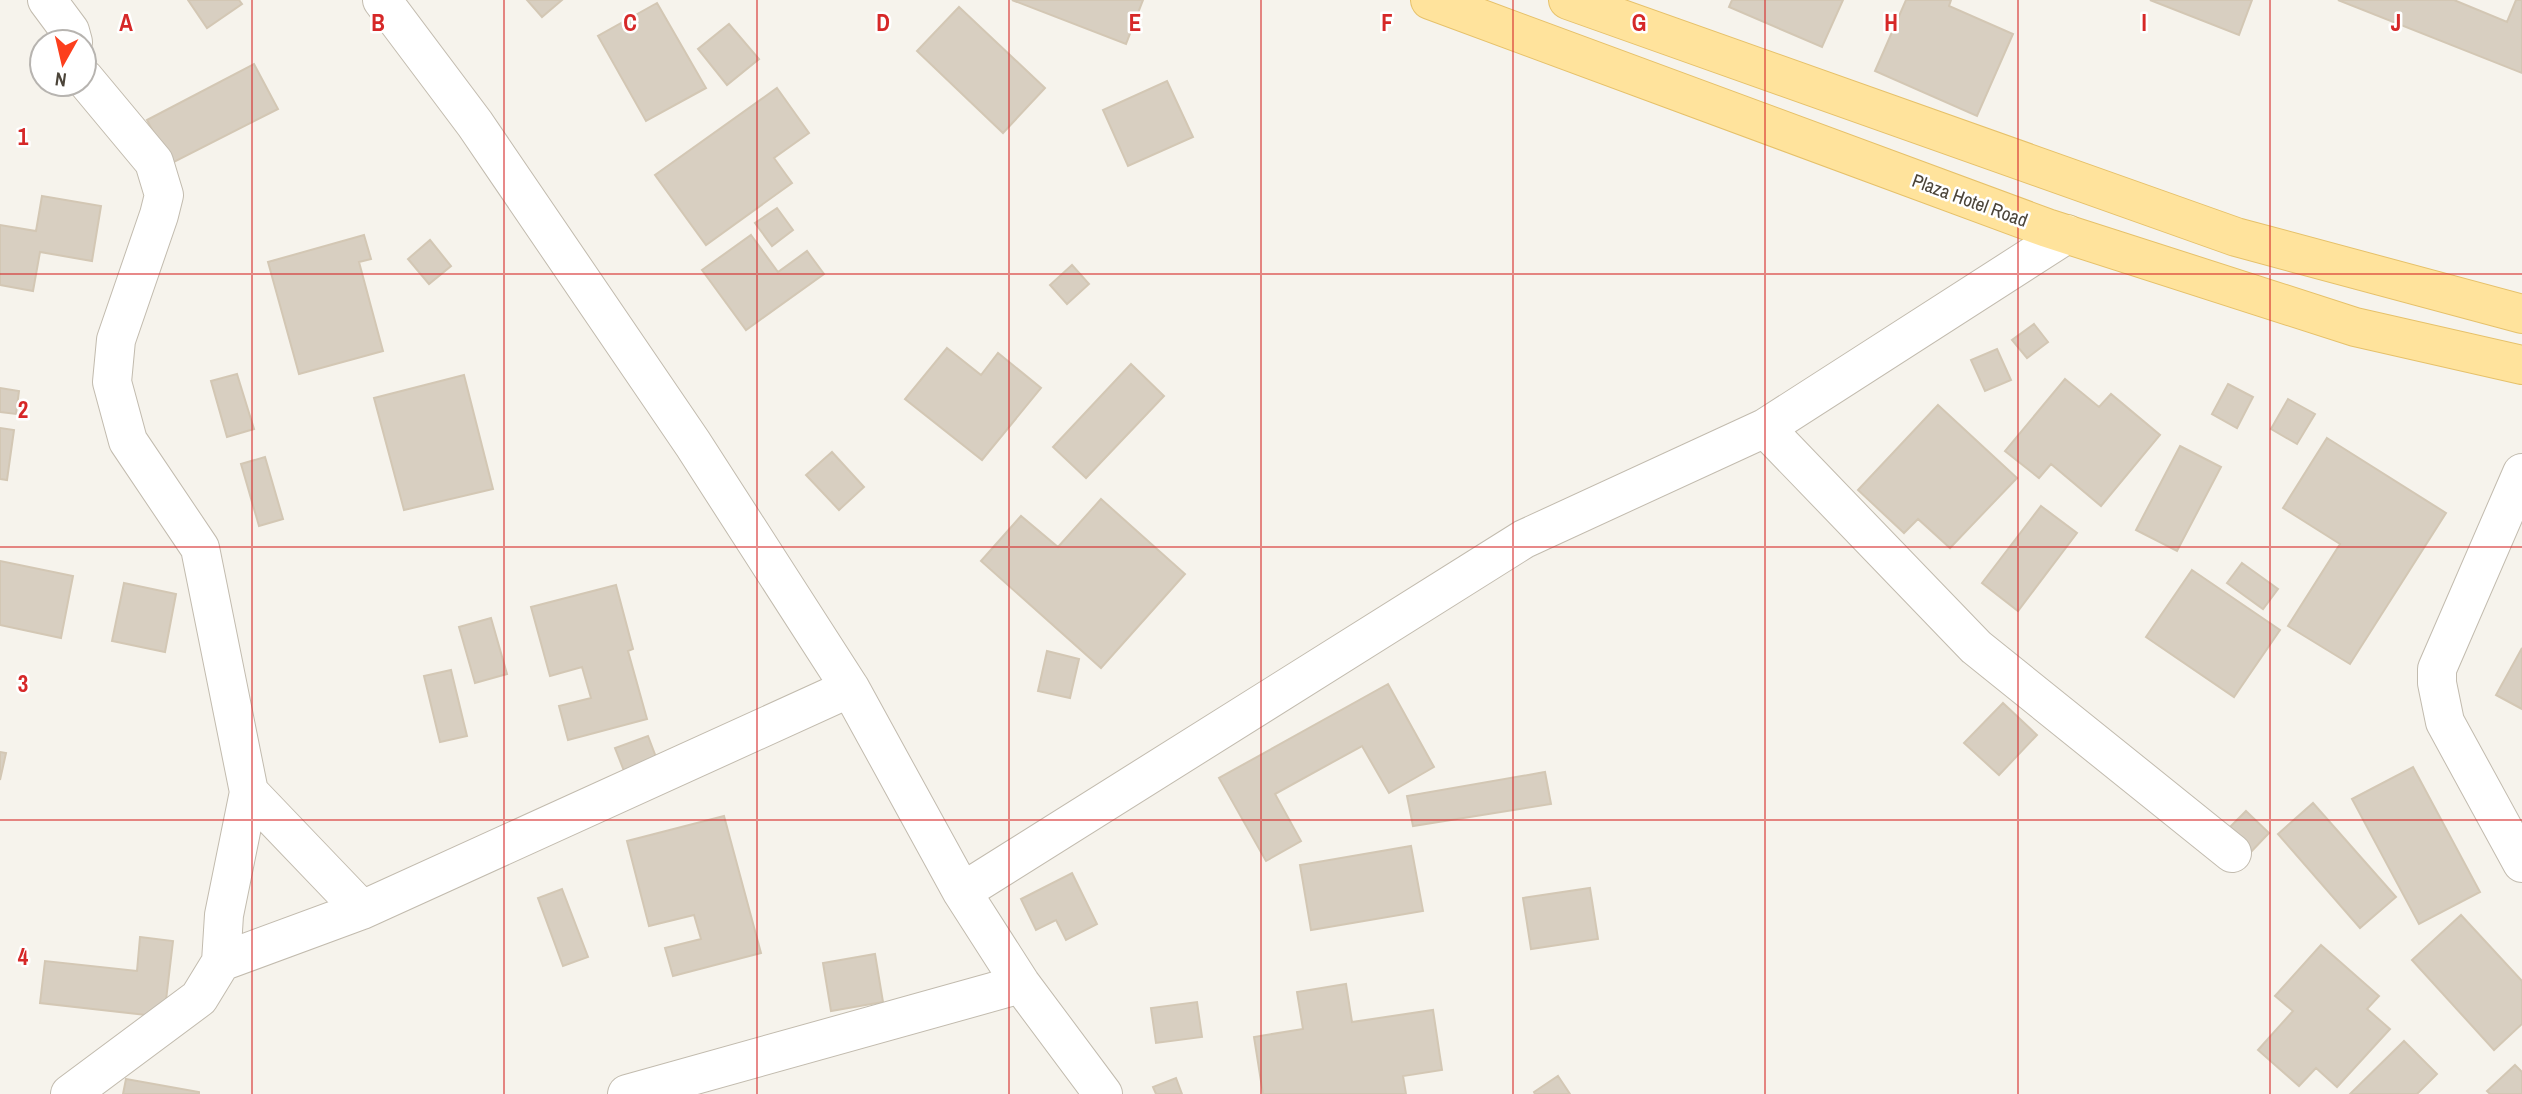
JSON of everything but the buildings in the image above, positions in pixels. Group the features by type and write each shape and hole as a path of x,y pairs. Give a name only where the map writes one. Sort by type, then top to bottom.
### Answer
{"main road":[{"name":"Plaza Hotel Road","path":"1430,0 2067,234 2355,327 2522,365"},
{"path":"1567,0 2236,237 2522,314"}],"street":[{"path":"47,0 68,28"},
{"path":"382,0 475,124 693,444 850,688 962,892 1021,984 1103,1094"},
{"path":"70,1094 199,998 222,962 223,915 249,792 200,548 128,441 112,382 116,340 164,195 154,162 98,95"},
{"path":"962,892 1524,539 1765,428 2067,234"},
{"path":"1765,428 1976,647 2232,853"},
{"path":"2522,473 2437,669 2437,684 2445,722 2522,863"},
{"path":"222,962 362,910 850,688"},
{"path":"249,792 362,910"},
{"path":"627,1094 1021,984"}]}
